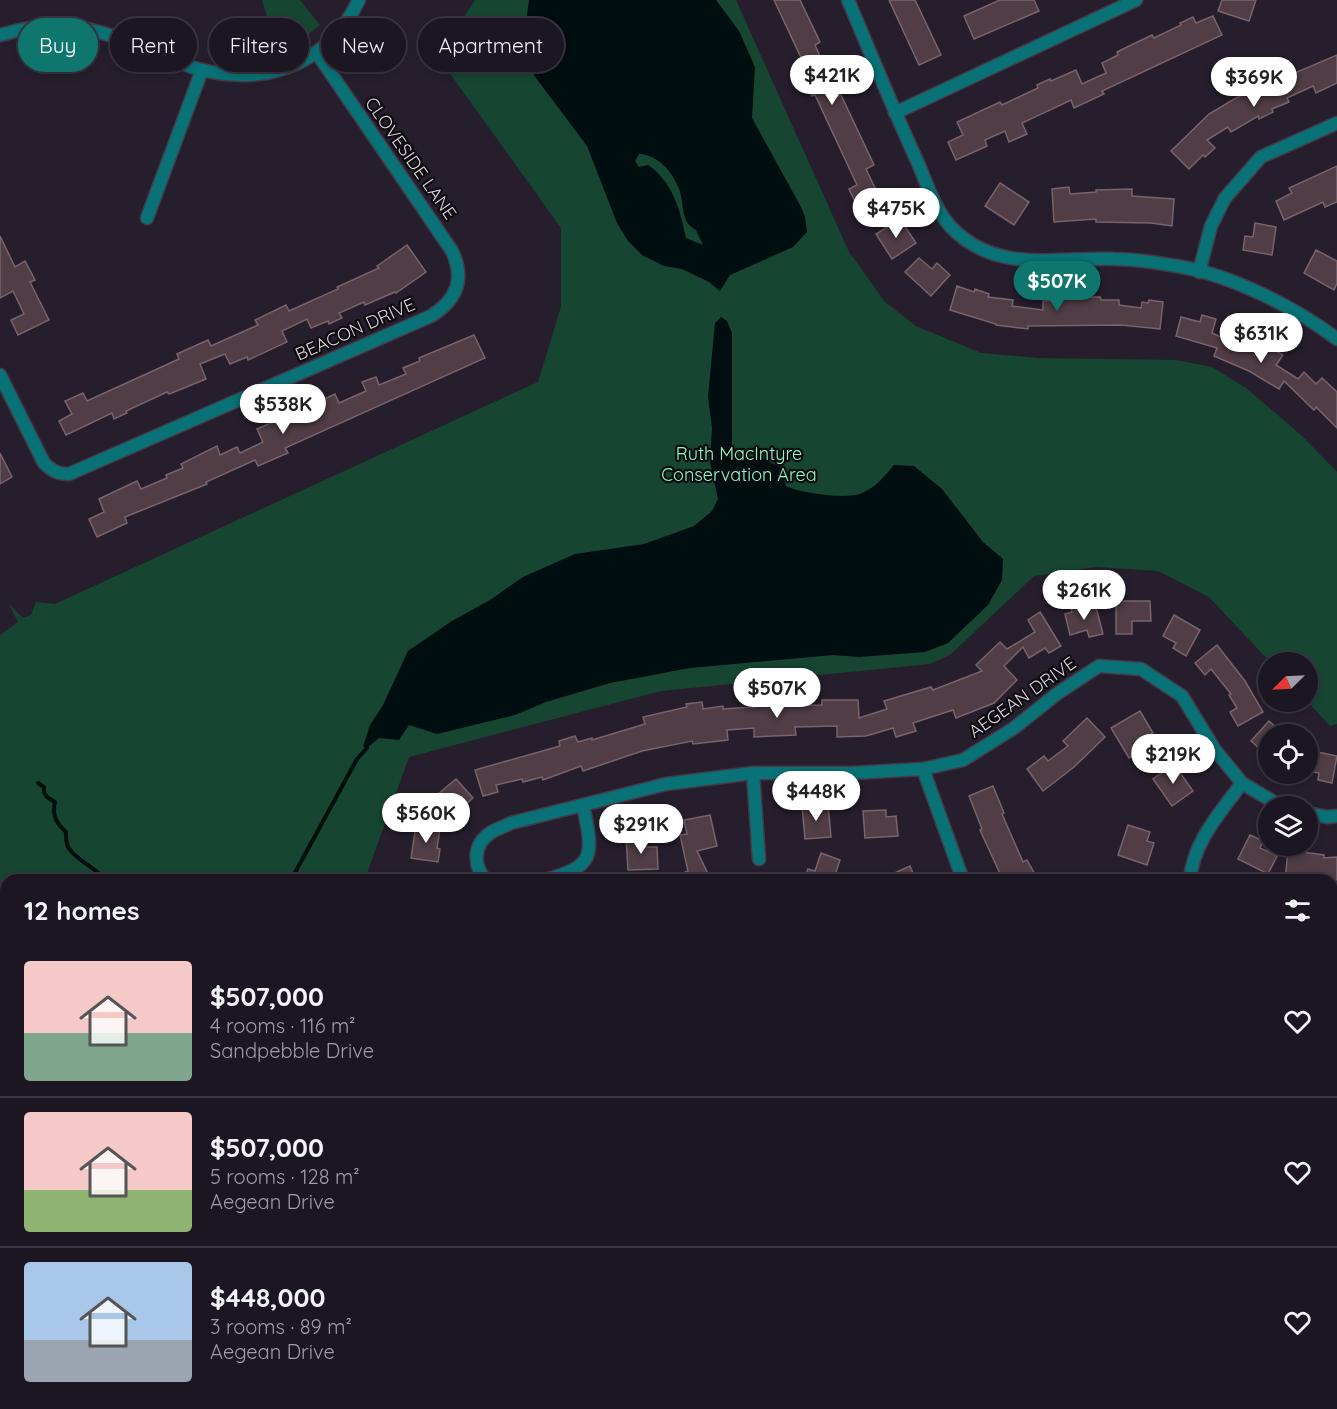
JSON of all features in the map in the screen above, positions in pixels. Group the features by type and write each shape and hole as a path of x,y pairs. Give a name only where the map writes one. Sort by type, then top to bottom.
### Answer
{"street":[{"path":"0,35 44,26 67,26 124,40 202,70 243,75 268,73 288,67 317,53 350,18 359,0"},
{"path":"848,0 895,113 939,209 950,226 970,244 1008,259 1116,259 1183,267 1269,297 1292,309 1337,339"},
{"path":"895,113 1136,0"},
{"name":"CLOVESIDE LANE","path":"317,53 452,251 459,275 457,288"},
{"path":"147,218 202,70"},
{"path":"1199,272 1211,226 1225,198 1261,157 1337,123"},
{"name":"BEACON DRIVE","path":"0,375 44,463 59,474 69,474 431,316 447,305 457,288"},
{"name":"AEGEAN DRIVE","path":"480,874 476,860 479,845 489,834 511,823 666,784 753,773 852,773 923,769 963,760 1014,728 1058,693 1099,666 1142,669 1182,696 1215,750 1242,783 1264,796"},
{"path":"923,769 961,874"},
{"path":"753,773 759,859"},
{"path":"1190,874 1191,865 1211,825 1242,783"},
{"path":"567,874 584,862 590,847 583,805"},
{"path":"1318,815 1337,816"}],"green space":[{"path":"262,0 300,0 320,25 309,34 309,18 267,18"},
{"name":"Ruth MacIntyre Conservation Area","path":"475,0 736,0 849,252 885,302 916,326 981,353 1038,358 1176,360 1212,367 1246,388 1302,436 1337,472 1337,724 1330,726 1317,712 1318,652 1261,652 1209,597 1158,571 1097,567 1034,576 950,655 930,664 661,691 409,757 367,874 0,874 0,635 18,622 9,604 23,618 31,615 36,602 55,604 538,382 561,307 561,228 449,72 564,72 564,18 463,18"}],"shaded area":[{"path":"529,0 716,0 739,31 755,67 752,118 801,207 807,232 793,247 730,275 720,291 709,282 682,269 664,266 642,255 628,241 617,223 587,146 533,72 564,72 564,18 526,18","holes":["639,154 652,157 664,165 676,182 687,222 696,230 703,245 686,238 678,207 664,180 648,165 639,167 635,161"]},
{"path":"721,317 727,321 732,333 732,453 735,459 763,459 780,467 786,486 836,496 856,495 867,491 880,481 894,465 914,466 942,489 983,542 1003,559 1002,580 988,605 948,643 925,652 859,657 833,655 690,668 610,683 546,702 515,715 437,734 409,725 399,740 379,738 367,748 363,747 370,725 383,705 408,651 452,621 490,600 523,577 575,554 644,544 694,526 712,511 718,499 710,462 712,428 708,396 715,323"}],"building":[{"path":"774,0 800,0 820,42 815,45 838,96 841,95 874,165 866,169 885,209 863,218 849,189 857,185 815,95 812,96 798,67 804,64"},
{"path":"889,0 915,0 941,55 919,65"},
{"path":"1000,0 1034,0 1039,11 974,39 964,16"},
{"path":"1222,0 1256,0 1249,21 1218,11"},
{"path":"1213,16 1222,35 1102,91 1104,94 1074,108 1071,100 1022,123 1027,134 1009,142 1005,131 985,140 987,146 956,160 948,142 963,135 957,122 1000,102 1002,105 1038,88 1037,85 1076,70 1082,84 1106,73 1102,63 1118,55 1117,52 1152,35 1154,38 1193,17 1196,23"},
{"path":"1337,55 1337,83 1316,93 1313,86 1287,98 1289,102 1272,109 1273,112 1259,119 1258,116 1231,132 1228,127 1207,140 1215,148 1205,157 1203,155 1189,169 1171,151 1209,114 1236,98"},
{"path":"1337,166 1337,202 1325,207 1323,202 1284,220 1276,201 1292,193 1289,188"},
{"path":"1000,183 1029,202 1014,225 985,206"},
{"path":"1069,187 1070,194 1096,192 1096,190 1132,189 1132,196 1174,199 1172,226 1151,223 1096,222 1096,219 1054,222 1052,189"},
{"path":"900,219 916,243 892,259 876,234"},
{"path":"1255,223 1276,227 1272,255 1243,250 1245,236 1253,237"},
{"path":"0,236 15,267 25,261 35,280 30,282 49,320 18,335 11,320 24,314 13,291 0,298"},
{"path":"407,245 426,272 396,293 365,305 364,302 339,313 342,318 329,324 328,321 311,328 307,319 282,331 287,342 248,360 247,357 230,364 225,354 200,364 206,379 169,394 167,392 114,419 112,413 66,435 59,421 72,414 65,401 83,393 87,401 179,359 177,354 208,340 211,346 258,325 255,320 286,305 289,311 338,289 337,287 379,268 377,266"},
{"path":"1316,250 1337,261 1337,283 1334,290 1304,273"},
{"path":"919,258 932,269 937,263 950,275 931,296 905,272"},
{"path":"957,286 974,292 975,289 989,294 988,297 1013,300 1012,306 1043,310 1043,301 1061,300 1061,297 1100,297 1101,300 1119,300 1119,305 1141,308 1142,302 1148,303 1149,300 1163,302 1160,329 1121,325 1028,326 1028,329 996,325 950,310"},
{"path":"1202,315 1216,319 1212,333 1235,343 1241,330 1257,337 1256,339 1283,355 1276,365 1298,379 1304,372 1316,384 1322,378 1337,392 1337,428 1284,381 1279,389 1249,371 1214,356 1217,348 1176,336 1181,317 1200,322"},
{"path":"474,335 485,358 285,448 288,453 258,466 255,460 206,482 207,484 125,517 127,523 97,537 89,519 104,512 99,499 137,481 141,489 167,478 166,475 183,468 181,464 217,446 220,455 237,447 240,453 263,442 257,429 296,412 298,415 324,404 322,400 335,394 339,403 366,391 362,382 376,377 379,385 406,374 403,368 420,361 419,358"},
{"path":"0,453 12,477 0,484"},
{"path":"1116,601 1150,601 1151,621 1132,621 1132,634 1116,634"},
{"path":"1082,602 1084,611 1096,607 1103,634 1089,637 1087,630 1070,635 1065,614 1072,612 1070,605"},
{"path":"1040,612 1061,646 1049,653 1045,648 1029,658 1023,647 1004,666 1017,680 994,703 956,718 953,710 913,723 916,731 896,737 893,728 866,736 837,737 837,726 795,727 796,735 754,737 754,728 727,730 728,740 693,744 692,741 642,751 583,771 581,766 543,780 542,777 523,782 522,779 496,785 498,792 483,796 475,770 560,746 559,741 575,736 578,742 592,738 592,740 645,724 643,717 687,707 686,704 702,702 703,709 723,706 723,709 822,705 822,700 858,700 859,718 887,709 884,701 931,687 933,690 982,671 976,665 1000,642 1007,649 1035,632 1028,620"},
{"path":"1174,615 1200,630 1186,656 1173,648 1176,643 1163,636"},
{"path":"1217,645 1245,681 1258,703 1258,712 1263,712 1238,726 1230,712 1237,708 1229,695 1231,694 1211,669 1205,675 1195,663"},
{"path":"1140,711 1153,733 1137,743 1141,751 1129,758 1111,728"},
{"path":"1087,718 1105,737 1074,767 1043,791 1027,769 1044,756 1048,761 1068,746 1063,741"},
{"path":"1258,733 1258,747 1251,741"},
{"path":"1318,752 1337,756 1332,783 1318,780"},
{"path":"1174,764 1193,791 1172,806 1153,779"},
{"path":"456,779 473,798 448,820 431,800"},
{"path":"993,786 1004,813 1002,814 1023,862 1027,860 1035,874 1000,874 980,830 982,829 969,796"},
{"path":"828,804 831,837 805,839 802,806"},
{"path":"886,810 886,817 896,816 898,836 865,838 863,811"},
{"path":"710,815 717,846 697,851 708,874 681,874 688,871 680,835 687,834 684,820"},
{"path":"416,825 440,829 437,848 440,849 438,862 411,858"},
{"path":"1128,825 1150,832 1147,841 1154,843 1147,865 1118,855"},
{"path":"1250,835 1258,839 1258,856 1277,856 1268,874 1238,859"},
{"path":"626,836 642,836 642,847 657,847 658,869 628,870"},
{"path":"821,853 840,860 835,874 806,874 808,869 815,871"},
{"path":"1318,854 1324,855 1324,858 1337,857 1337,874 1286,874 1287,856 1318,856"},
{"path":"910,866 913,874 892,874"}],"waterway":[{"path":"294,874 357,759 367,748"},
{"path":"38,783 44,787 46,796 55,802 57,822 66,832 68,847 100,874"}]}
